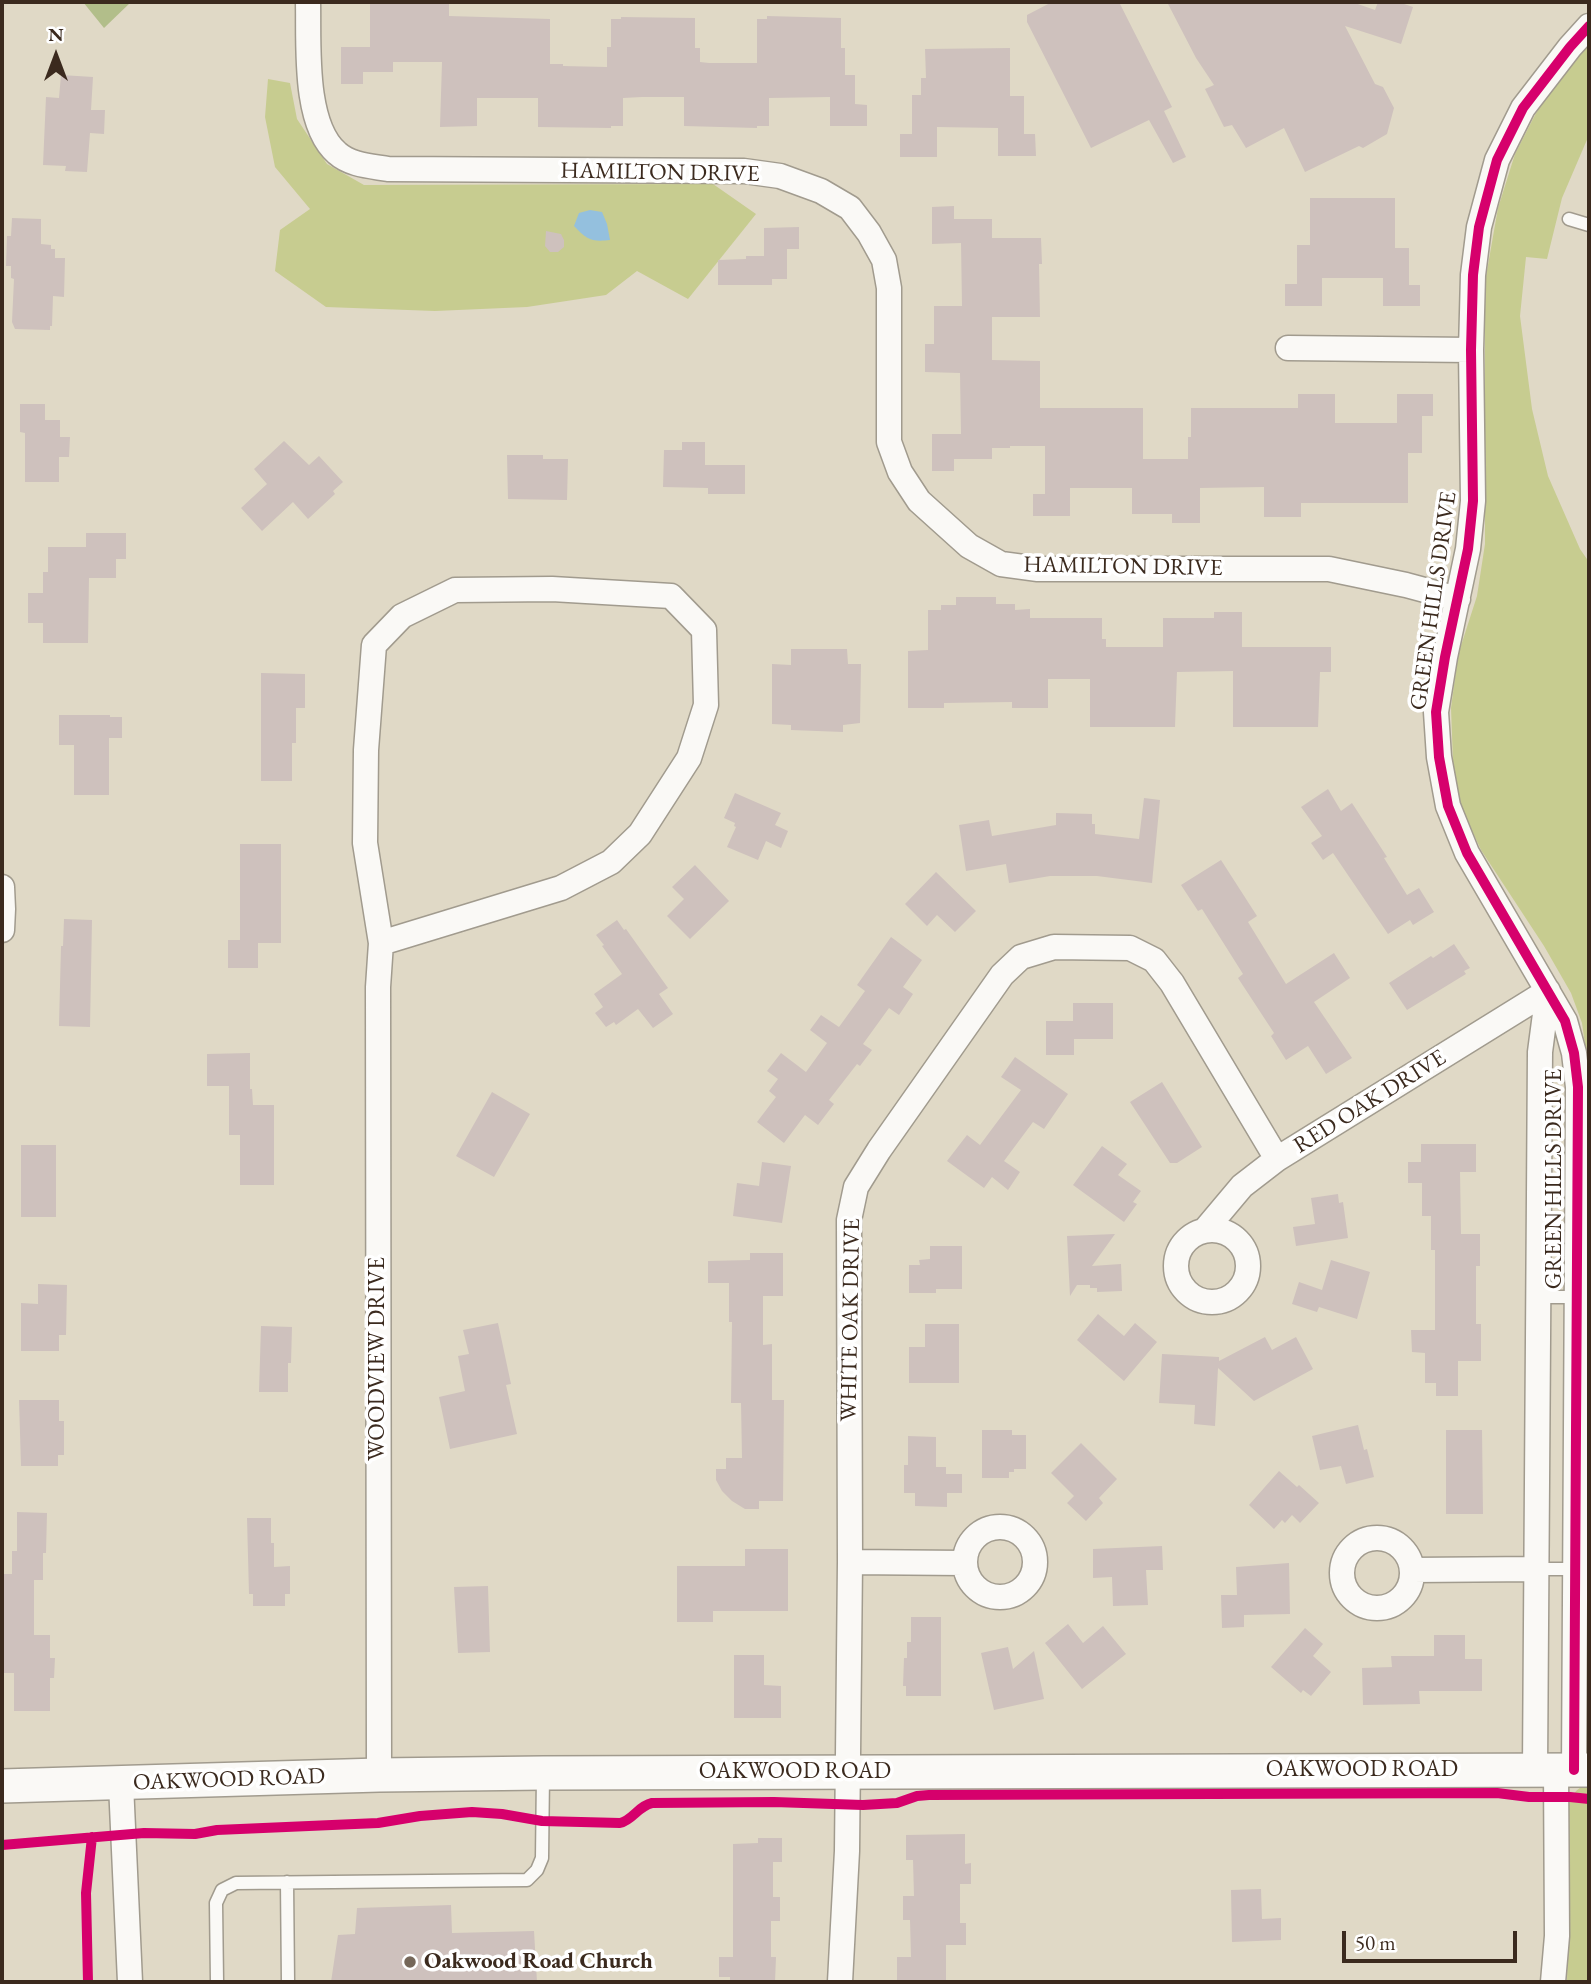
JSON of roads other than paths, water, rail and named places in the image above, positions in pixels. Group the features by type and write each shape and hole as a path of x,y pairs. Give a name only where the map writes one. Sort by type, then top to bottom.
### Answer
{"street":[{"name":"HAMILTON DRIVE","path":"308,2 310,86 315,115 323,135 337,153 358,164 388,169 744,171 780,176 821,191 850,208 869,233 884,260 889,288 889,442 900,472 919,501 942,523 970,546 1001,564 1038,569 1329,569 1458,599"},
{"name":"GREEN HILLS DRIVE","path":"1553,1982 1575,1569 1578,1087 1574,1053 1565,1021 1467,853 1448,806 1439,757 1436,712 1468,549 1473,501 1471,350 1473,275 1479,227 1497,160 1523,108 1589,26"},
{"path":"1288,348 1471,350"},
{"name":"WOODVIEW DRIVE","path":"379,1775 378,987 381,943 365,843 366,750 374,645 402,616 455,590 552,589 671,596 705,630 706,705 689,758 640,834 611,862 561,888 381,943"},
{"path":"2,887 2,930"},
{"name":"WHITE OAK DRIVE","path":"840,1982 848,1772 849,1220 856,1187 1002,975 1021,957 1054,947 1130,948 1154,960 1172,983 1277,1159"},
{"name":"GREEN HILLS DRIVE","path":"1548,991 1540,1052 1538,1569 1564,1769"},
{"name":"RED OAK DRIVE","path":"1205,1230 1242,1186 1277,1159 1548,991"},
{"path":"850,1562 964,1563"},
{"path":"1412,1570 1538,1569"},
{"name":"OAKWOOD ROAD","path":"2,1786 543,1773 1564,1769"},
{"path":"121,1784 130,1982"}],"lane":[{"path":"1569,219 1589,225"},
{"path":"1539,1297 1577,1297"},
{"path":"1538,1569 1575,1569"},
{"path":"217,1982 216,1903 222,1890 236,1883 527,1880 537,1870 542,1858 543,1773"},
{"path":"287,1882 288,1982"}],"water":[{"path":"590,210 602,212 610,240 590,239 574,226 579,213"}],"place":[{"name":"Oakwood Road Church","path":"410,1962"}]}
